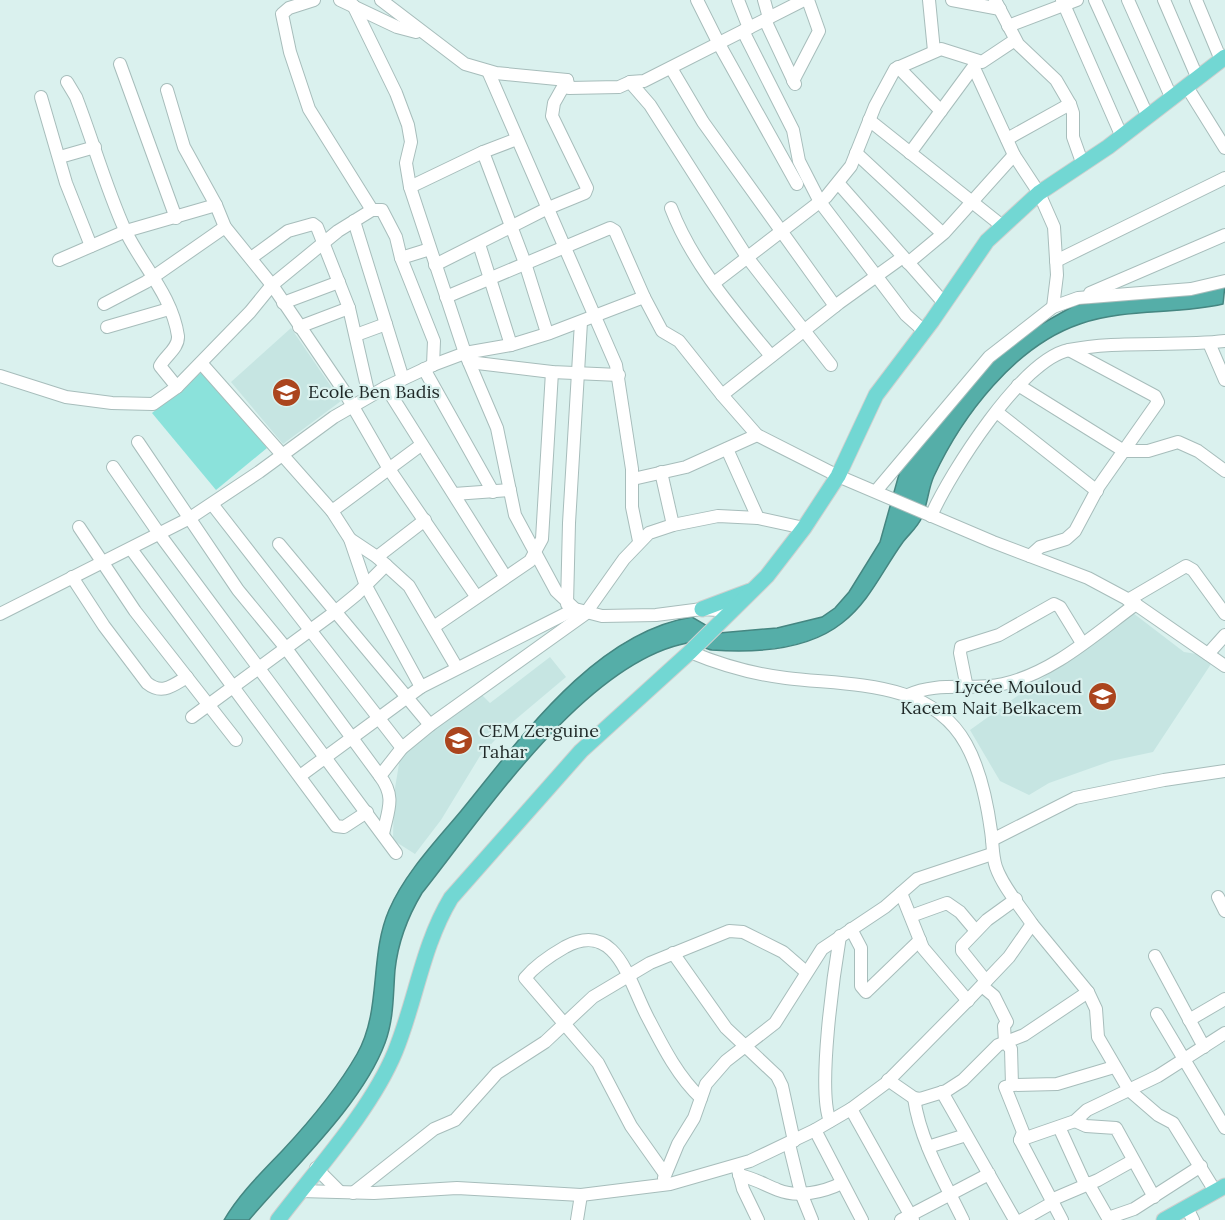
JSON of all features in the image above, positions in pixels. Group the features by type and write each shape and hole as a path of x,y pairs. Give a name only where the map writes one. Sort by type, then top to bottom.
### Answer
{"main road":[{"path":"278,1220 374,1090 394,1053 434,930 451,898 581,751 755,589 804,528 838,477 876,395 973,260 1001,225 1039,194 1122,137 1223,58"},
{"path":"699,610 755,589"},
{"path":"1164,1220 1188,1216 1222,1190"}],"street":[{"path":"314,0 289,8 282,14 290,52 309,109 372,210"},
{"path":"381,0 421,33 465,64 488,71 567,80"},
{"path":"697,0 718,44 797,184"},
{"path":"738,0 746,30 793,130 799,161 820,202 906,315 924,331"},
{"path":"567,80 569,88 619,87 630,82 644,81 767,19 806,0 819,32 795,84 767,19 764,0"},
{"path":"930,0 934,51"},
{"path":"952,0 998,4 1015,40 1056,80 1070,104 1073,113 1073,137 1083,165"},
{"path":"1008,26 1063,3 1077,0"},
{"path":"1095,0 1148,117"},
{"path":"1128,0 1172,99"},
{"path":"1164,0 1193,83 1220,130 1225,148"},
{"path":"1196,0 1223,58"},
{"path":"346,2 397,27 421,33"},
{"path":"346,2 396,93 408,124 411,142 406,163 410,187 467,358 497,428 515,514 556,591 576,609 619,617 699,610 733,611"},
{"path":"1063,3 1122,137"},
{"path":"910,153 976,65 1015,40"},
{"path":"714,283 820,202 839,184 898,66 944,49 976,65 1014,154 1039,194 1054,227 1056,261 1053,308"},
{"path":"120,64 176,218"},
{"path":"898,66 941,111"},
{"path":"671,68 704,122 835,306"},
{"path":"488,71 546,209 607,341 619,375 633,479 632,507 639,541"},
{"path":"435,265 587,191 552,116 554,103 567,80"},
{"path":"67,81 76,97 126,231 154,275 169,309 178,337 177,344 160,366 177,387"},
{"path":"630,82 650,105 747,257 831,365"},
{"path":"167,90 184,147 225,227 272,285 351,406 388,469 476,596"},
{"path":"41,97 66,183 91,246"},
{"path":"1007,139 1070,104"},
{"path":"869,120 1001,225"},
{"path":"410,187 483,152 517,139"},
{"path":"60,157 95,147"},
{"path":"483,152 525,263 548,333"},
{"path":"856,153 942,233"},
{"path":"722,395 835,306 906,260 942,233 1014,154"},
{"path":"1056,261 1225,178"},
{"path":"839,184 944,303"},
{"path":"59,260 126,231 216,206"},
{"path":"670,208 679,229 714,283 771,356"},
{"path":"0,376 54,394 112,403 153,404 177,387 201,363 256,306 272,285 354,221 372,210 379,209 384,212 396,237 401,258 434,341 428,367 493,492"},
{"path":"354,221 403,379"},
{"path":"251,258 288,231 313,224 317,226 349,308 369,396"},
{"path":"104,304 154,275 225,227"},
{"path":"446,297 563,247 613,229 662,331 679,341 757,435 838,477 1088,578 1132,602 1225,666"},
{"path":"884,495 879,484 890,475 998,347 1053,308 1225,235"},
{"path":"479,244 511,345"},
{"path":"401,258 430,249"},
{"path":"1078,298 1191,289 1225,281"},
{"path":"283,303 339,282"},
{"path":"0,614 190,518 351,406 386,387 428,367 511,345 595,317 644,297"},
{"path":"299,327 349,308"},
{"path":"107,327 169,309"},
{"path":"576,609 577,373 581,322"},
{"path":"356,335 386,324"},
{"path":"928,515 949,479 998,412 1018,385 1040,363 1068,350 1225,341"},
{"path":"1209,343 1225,380"},
{"path":"1030,556 1040,547 1070,536 1087,512 1097,491 1157,405 1157,398 1068,350"},
{"path":"467,358 552,372 619,375"},
{"path":"201,363 284,454 332,511 350,539 366,585 421,687"},
{"path":"435,626 535,555 542,539 546,505 552,372"},
{"path":"1018,385 1124,451 1148,450 1178,442 1198,451 1225,471"},
{"path":"386,387 505,576"},
{"path":"998,412 1097,491"},
{"path":"633,479 686,467 757,435"},
{"path":"138,442 238,590 285,647 388,787 391,799 383,834"},
{"path":"332,511 421,445"},
{"path":"728,449 758,518"},
{"path":"113,467 160,535 327,756 396,853"},
{"path":"661,472 673,525"},
{"path":"454,494 510,490"},
{"path":"212,504 402,748"},
{"path":"380,776 402,748 576,609 649,533 711,517 758,518 804,528"},
{"path":"192,717 335,612 366,585 382,561 425,520"},
{"path":"79,527 135,611 236,740"},
{"path":"350,539 382,561 414,592 457,668"},
{"path":"279,544 430,725"},
{"path":"131,549 336,826 344,827 367,812"},
{"path":"908,695 927,687 967,688 1023,679 1060,659 1132,602 1186,566 1193,570 1225,614"},
{"path":"72,577 104,626 147,683 154,689 166,690 187,677"},
{"path":"967,688 960,653 961,647 999,635 1054,604 1060,607 1083,643"},
{"path":"300,776 421,687 576,609"},
{"path":"699,610 714,628"},
{"path":"1208,654 1225,635"},
{"path":"693,649 719,664 763,675 881,687 908,695 946,719 966,744 976,765 992,840 992,854 1003,881 1032,924 1088,992 1096,1009 1098,1037 1129,1090 1158,1115 1173,1123 1201,1166 1222,1190"},
{"path":"992,840 1075,798 1164,780 1225,771"},
{"path":"663,1180 678,1144 694,1119 706,1084 717,1070 762,1035 782,1014 822,949 901,894 917,879 992,854"},
{"path":"901,894 920,940 933,962 968,1001"},
{"path":"1012,1085 1011,1049 1005,1042 1004,1026 1007,1022 994,996 962,951 962,946 976,931 1016,899"},
{"path":"911,916 947,903 960,912 976,931"},
{"path":"300,1191 353,1193 457,1188 581,1195 663,1180 738,1170 851,1109 888,1080 1009,957 1032,924"},
{"path":"851,929 861,948 861,986 866,992 920,940"},
{"path":"353,1193 434,1129 455,1120 497,1073 545,1042 593,997 628,975 673,953 718,933 743,932 783,952 806,972"},
{"path":"830,1121 826,1105 828,1049 835,966 840,936"},
{"path":"663,1180 598,1063 525,981 528,975 556,952 579,940 592,939 611,949 628,975 647,1017 681,1074 701,1098"},
{"path":"673,953 712,1010 777,1076 782,1086 801,1193 812,1220"},
{"path":"1155,956 1204,1047"},
{"path":"888,1080 914,1098 920,1099 942,1092 963,1080 996,1047 1024,1035 1088,992"},
{"path":"1189,1020 1225,999"},
{"path":"1157,1014 1225,1128"},
{"path":"1020,1140 1075,1121 1087,1110 1129,1090 1225,1033"},
{"path":"1062,1220 1020,1140 1023,1132 1005,1087 1058,1084 1114,1067"},
{"path":"942,1092 1015,1220"},
{"path":"914,1098 917,1117 928,1147 963,1220"},
{"path":"851,1109 908,1218 989,1174"},
{"path":"1075,1121 1086,1126 1116,1128 1132,1161 1154,1197"},
{"path":"1059,1127 1086,1184 1108,1218 1134,1209 1201,1166"},
{"path":"815,1130 862,1220"},
{"path":"928,1147 966,1135"},
{"path":"1022,1220 1132,1161"},
{"path":"316,1168 339,1191"},
{"path":"738,1170 779,1190 801,1193 819,1192 842,1183"},
{"path":"738,1170 758,1220"},
{"path":"577,1220 581,1195"}],"shaded area":[{"path":"1225,285 1223,304 1188,310 1115,316 1080,324 1056,334 1013,366 975,407 959,430 932,481 924,512 918,524 860,605 842,623 813,639 780,648 745,651 712,650 687,643 649,656 611,680 575,710 506,785 422,893 404,930 398,950 392,1016 388,1034 360,1090 324,1136 249,1220 224,1220 244,1192 322,1104 341,1080 357,1054 370,1019 383,928 389,910 403,883 508,753 562,693 591,666 623,644 656,627 692,617 719,633 777,628 822,617 835,608 849,592 880,542 901,467 996,355 1038,326 1075,305"},
{"name":"Ecole Ben Badis","path":"291,328 341,401 283,444 231,382"},
{"path":"203,371 267,448 216,490 152,413"},
{"name":"Lycée Mouloud Kacem Nait Belkacem","path":"1133,613 1184,652 1197,654 1211,664 1153,752 1111,761 1049,783 1029,795 1000,781 970,730"},
{"name":"CEM Zerguine Tahar","path":"550,657 566,677 509,725 480,756 441,820 415,854 393,840 394,794 400,758 479,692 490,703"}],"place":[{"name":"Ecole Ben Badis","path":"287,392"},
{"name":"Lycée Mouloud Kacem Nait Belkacem","path":"1103,697"},
{"name":"CEM Zerguine Tahar","path":"458,741"}]}
